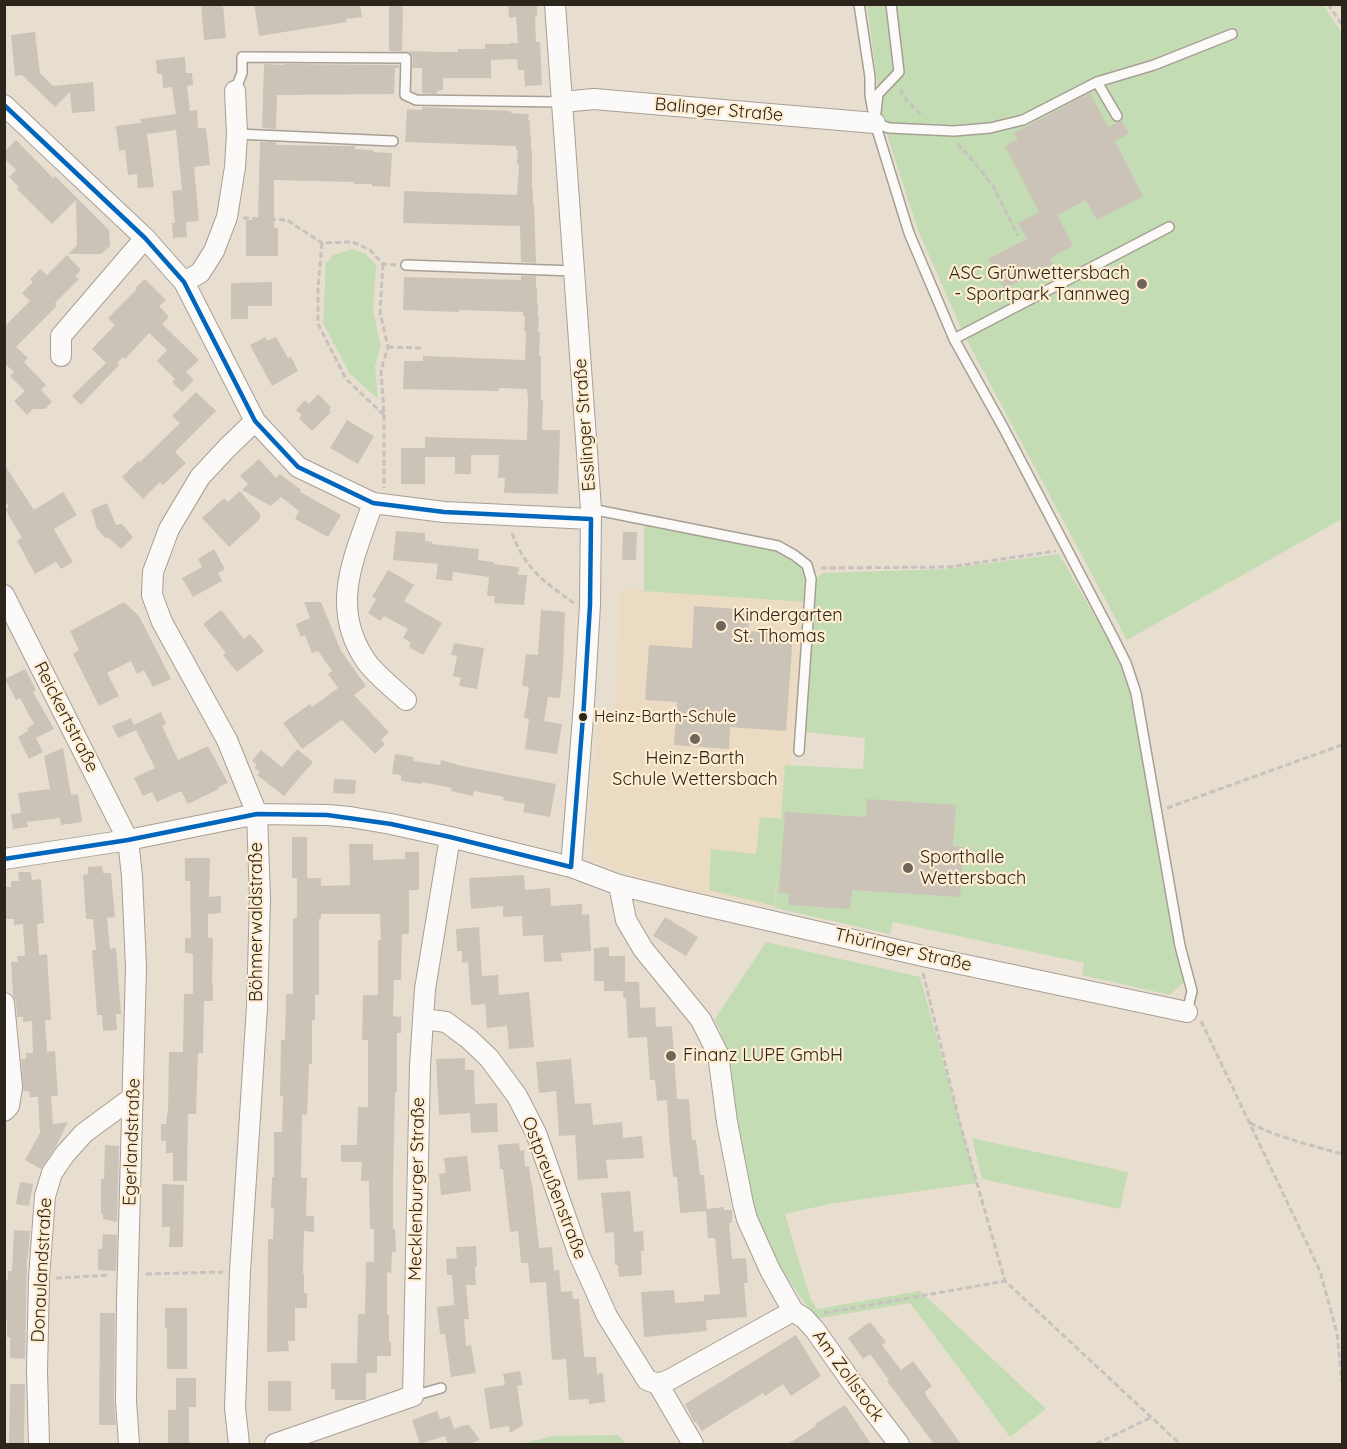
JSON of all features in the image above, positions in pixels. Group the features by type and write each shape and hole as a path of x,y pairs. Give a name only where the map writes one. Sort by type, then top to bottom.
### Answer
{"street":[{"name":"Esslinger Straße","path":"555,4 591,514 590,605 571,867"},
{"path":"184,282 200,273 214,251 227,217 235,167 237,134 235,91"},
{"name":"Balinger Straße","path":"562,102 594,99 875,123"},
{"path":"6,108 145,238 184,282 255,421 298,467 378,504 444,512 506,516 591,514"},
{"path":"61,356 61,336 145,238"},
{"name":"Böhmerwaldstraße","path":"239,1444 235,1408 240,1271 257,1007 260,898 257,814 227,740 162,622 152,595 153,572 170,529 200,477 255,421"},
{"path":"378,504 349,573 348,621 354,639 367,663 406,700"},
{"name":"Reickertstraße","path":"5,597 128,840"},
{"name":"Thüringer Straße","path":"4,859 128,840 257,814 350,817 450,837 571,867 619,885 923,956 1187,1012"},
{"name":"Mecklenburger Straße","path":"413,1396 423,1019 425,989 450,837"},
{"name":"Egerlandstraße","path":"128,840 136,967 126,1401 129,1444"},
{"path":"619,885 626,920 643,948 701,1020 718,1054 727,1122 747,1219 770,1270 799,1314 658,1384"},
{"path":"4,1003 12,1087 9,1106 4,1111"},
{"name":"Ostpreußenstraße","path":"423,1019 446,1022 469,1039 489,1058 517,1096 536,1133 578,1252 607,1316 647,1380 658,1384 693,1444"},
{"name":"Donaulandstraße","path":"39,1444 37,1371 45,1196 52,1173 65,1154 84,1133 133,1097"},
{"name":"Am Zollstock","path":"799,1314 815,1330 899,1444"},
{"path":"274,1444 413,1396"}],"lane":[{"path":"859,4 875,123 909,233 954,339 1067,547 1126,663 1136,693 1180,946 1192,991 1187,1012"},
{"path":"875,123 878,94 899,72 891,4"},
{"path":"875,123 889,128 954,131 990,128 1023,120 1097,82 1154,65 1232,34"},
{"path":"235,91 242,73 242,57 406,58 405,95 416,100 562,102"},
{"path":"1097,82 1117,116"},
{"path":"237,134 393,141"},
{"path":"954,339 1169,227"},
{"path":"406,265 574,271"},
{"path":"591,514 778,546 807,565 811,579 810,605 799,751"},
{"path":"413,1396 441,1388"}],"path":[{"path":"1328,4 1342,25"},
{"path":"899,72 902,95 935,130 949,136 975,162 993,186 1018,237"},
{"path":"227,217 287,220 322,243 353,242 370,250 383,264 406,265"},
{"path":"322,243 318,287 318,324 346,378 384,415"},
{"path":"378,504 384,415 381,369 388,347 380,312 383,264"},
{"path":"388,347 424,348"},
{"path":"506,516 514,538 534,573 576,604 590,605"},
{"path":"807,565 819,568 949,567 1067,547"},
{"path":"1156,812 1342,745"},
{"path":"923,956 923,972 960,1124 1005,1281 1180,1444"},
{"path":"1187,1012 1201,1022 1320,1271 1337,1333 1342,1383"},
{"path":"1248,1122 1282,1137 1342,1154"},
{"path":"799,1314 1005,1281"},
{"path":"1096,1444 1152,1418"}],"shaded area":[{"name":"Heinz-Barth Schule Wettersbach","path":"621,589 806,602 791,765 785,765 775,908 673,886 594,861 588,846 598,712 615,712"}],"green space":[{"name":"ASC Grünwettersbach - Sportpark Tannweg","path":"867,5 1323,5 1342,33 1342,519 1127,640 965,337 918,230 882,119"},
{"path":"353,249 366,254 376,265 373,311 381,346 375,366 378,399 350,374 323,323 326,263 333,255"},
{"path":"644,525 775,550 803,568 807,577 806,602 644,591"},
{"path":"1059,554 1124,667 1134,694 1185,983 1170,995 1082,975 1084,963 893,922 890,934 775,908 777,876 774,906 709,890 711,849 756,854 760,817 781,819 785,765 863,769 865,738 804,732 817,578 822,573 946,569"},
{"path":"766,942 920,977 977,1183 829,1204 785,1214 810,1298 817,1309 920,1291 1046,1409 1010,1437 910,1303 816,1319 777,1263 759,1222 747,1186 720,1030 714,1020"},
{"path":"972,1138 1128,1172 1120,1209 982,1179"},
{"path":"618,1435 626,1444 520,1444 553,1436"}],"building":[{"path":"201,4 223,4 226,38 204,40"},
{"path":"254,4 360,4 362,17 346,19 347,22 259,36"},
{"path":"389,4 403,4 402,51 458,52 458,49 485,49 485,44 518,43 516,17 509,18 508,4 537,4 536,42 540,42 542,85 525,86 524,70 518,70 517,59 491,60 491,78 443,78 443,90 437,91 437,94 422,93 422,68 412,68 413,58 409,52 389,51"},
{"path":"35,32 40,73 53,86 93,82 95,111 72,113 70,92 55,107 22,75 15,76 11,35"},
{"path":"185,57 186,73 192,73 193,85 187,86 190,111 197,110 198,128 206,128 210,165 194,167 199,221 186,222 187,237 173,238 172,223 175,223 172,191 182,190 176,130 147,134 154,187 138,188 137,174 128,175 125,150 119,151 116,126 141,123 140,119 176,114 172,87 163,88 162,74 157,74 156,60"},
{"path":"264,64 399,65 399,68 395,68 394,94 277,95 276,129 262,128"},
{"path":"1090,93 1108,127 1122,121 1129,134 1115,141 1143,196 1097,220 1086,200 1057,215 1073,246 1050,258 1053,264 1004,289 988,259 1027,239 1018,223 1039,212 1005,146 1018,139 1014,133"},
{"path":"422,107 511,111 511,113 529,114 536,263 521,262 520,226 403,223 404,191 517,195 519,165 517,164 516,146 405,142 407,109 422,110"},
{"path":"16,140 109,230 110,246 101,254 68,254 77,245 76,200 52,224 17,189 19,187 9,177 16,170 4,158 4,152"},
{"path":"260,142 276,142 276,145 355,146 355,149 392,153 390,187 354,184 354,182 274,180 274,228 278,228 278,256 246,256 246,220 258,220"},
{"path":"67,255 81,270 75,276 79,279 55,303 57,306 16,347 28,358 24,362 46,385 41,390 52,402 45,409 33,409 27,415 14,401 25,391 10,376 14,372 4,363 4,327 30,301 22,293 33,282 30,279 40,269 47,275"},
{"path":"521,276 536,276 541,400 543,400 542,430 560,430 558,494 504,493 505,478 498,478 499,455 471,455 471,474 455,474 455,457 425,457 425,484 401,484 401,448 425,448 425,437 527,440 528,400 527,389 499,388 499,391 403,389 404,361 423,361 423,356 525,360 526,331 524,331 523,312 403,310 404,277 521,280"},
{"path":"145,279 166,300 159,306 169,317 162,324 199,360 186,372 194,380 182,392 172,382 175,379 157,361 167,350 149,333 125,359 123,357 117,363 119,365 81,405 72,396 106,363 92,349 115,325 108,318"},
{"path":"272,282 272,306 248,306 248,319 231,319 231,283"},
{"path":"265,337 267,341 276,337 298,371 272,386 250,345"},
{"path":"196,392 216,411 175,452 186,463 163,485 160,482 143,499 122,477 180,423 172,416"},
{"path":"318,394 331,407 329,410 331,412 312,431 299,418 302,415 296,410 305,400 309,404"},
{"path":"347,420 374,436 358,464 330,448"},
{"path":"259,459 276,478 280,474 301,490 300,492 341,515 328,537 295,519 299,511 281,497 271,506 242,490 248,484 240,476"},
{"path":"4,464 34,510 63,492 77,515 54,529 73,562 61,569 56,562 35,574 17,541 22,538 5,509 9,507 4,499"},
{"path":"240,491 260,514 260,519 229,547 202,518 224,498 228,502"},
{"path":"107,503 116,525 122,524 133,537 121,549 97,529 91,510"},
{"path":"396,531 425,533 425,541 433,542 432,544 479,549 478,560 519,567 518,575 527,575 524,605 494,603 495,596 487,596 489,577 453,572 452,581 436,579 438,564 393,560"},
{"path":"623,532 637,532 636,560 622,560"},
{"path":"214,549 225,569 218,573 222,581 193,597 182,578 202,567 198,559"},
{"path":"388,570 414,585 404,601 442,623 423,655 409,647 411,643 403,638 408,629 384,616 380,621 368,613 376,599 372,597"},
{"path":"124,602 139,616 171,679 153,687 144,670 137,674 131,661 107,673 119,696 99,706 73,654 79,650 70,631"},
{"path":"304,602 321,602 341,651 366,686 354,695 389,732 381,740 385,744 375,754 342,720 302,749 283,723 310,704 312,707 338,688 328,674 332,671 318,651 312,653 305,635 301,637 296,624 310,618"},
{"path":"694,606 750,610 748,631 793,634 786,731 730,727 729,749 674,745 677,702 645,700 649,645 692,648"},
{"path":"221,610 244,639 250,634 264,651 237,672 223,655 226,653 203,624"},
{"path":"541,610 565,612 560,698 548,697 544,721 562,724 557,754 525,749 529,719 524,718 529,687 522,686 526,654 538,655"},
{"path":"454,643 484,648 477,689 459,686 461,678 453,676 457,656 451,655"},
{"path":"25,669 36,690 33,692 54,729 36,738 43,752 29,759 18,737 34,724 20,698 16,700 5,679"},
{"path":"161,712 166,724 162,726 178,760 208,746 228,783 188,804 181,791 157,802 152,792 143,796 134,778 155,768 136,730 118,738 112,726 131,718 134,725"},
{"path":"63,748 71,795 78,794 82,822 61,825 60,818 27,822 28,827 13,829 11,814 21,813 18,793 50,789 44,756"},
{"path":"297,749 313,762 284,796 257,775 260,772 254,768 257,765 252,761 261,750 282,767"},
{"path":"395,754 414,757 413,761 440,765 441,760 556,784 550,817 523,812 525,804 503,800 504,797 474,791 473,796 451,791 452,788 422,782 422,784 401,781 401,775 392,774"},
{"path":"334,779 356,780 355,794 333,793"},
{"path":"867,799 956,805 953,846 964,847 960,897 852,890 850,909 788,905 789,893 779,893 785,812 866,817"},
{"path":"292,837 307,837 307,878 292,878"},
{"path":"349,844 373,844 373,860 405,859 405,852 419,852 419,890 409,890 409,934 402,934 401,980 394,980 393,1016 401,1017 401,1033 397,1033 397,1092 395,1092 393,1229 395,1229 396,1252 392,1252 391,1273 387,1272 387,1314 389,1315 391,1356 377,1356 377,1373 366,1373 366,1400 335,1400 335,1389 331,1389 331,1363 357,1363 358,1314 365,1314 366,1262 374,1262 374,1229 370,1229 369,1181 361,1181 362,1162 341,1162 341,1145 357,1145 358,1107 368,1107 368,1040 362,1040 363,995 378,995 380,914 321,914 321,919 319,919 319,995 315,995 315,1020 312,1020 312,1064 309,1064 307,1115 302,1114 301,1178 307,1178 306,1216 314,1216 314,1232 304,1231 303,1274 307,1308 295,1308 295,1341 288,1341 289,1351 267,1352 268,1239 273,1239 274,1208 271,1208 274,1132 282,1132 281,1040 285,1040 286,994 293,994 293,918 297,918 297,878 321,878 321,886 350,885"},
{"path":"185,858 210,858 209,897 221,896 221,913 208,914 208,938 213,938 213,1001 204,1001 203,1053 198,1053 196,1114 188,1114 187,1181 173,1181 173,1153 166,1153 166,1141 161,1141 161,1124 166,1124 168,1113 169,1052 183,1052 184,994 193,994 193,954 185,953 185,938 191,938 190,881 185,881"},
{"path":"102,866 103,873 111,873 115,917 107,918 110,949 116,948 121,1014 116,1014 117,1030 103,1031 102,1015 97,1015 92,950 96,950 93,919 86,919 83,875 88,874 88,867"},
{"path":"18,872 31,872 32,880 41,879 44,923 37,924 39,955 47,954 51,1020 45,1020 47,1052 55,1051 58,1096 51,1096 53,1124 68,1122 41,1169 25,1160 40,1133 38,1097 30,1097 29,1091 23,1091 21,1059 26,1059 26,1053 33,1053 32,1021 23,1022 23,1017 17,1017 13,995 11,962 18,962 17,956 25,956 23,924 14,925 14,919 6,919 4,887 11,887 11,881 19,881"},
{"path":"524,875 525,890 550,888 551,906 582,904 582,915 589,914 591,951 561,953 562,961 544,962 543,935 523,936 522,916 503,917 503,906 471,909 469,878"},
{"path":"665,917 698,937 686,956 653,936"},
{"path":"479,927 482,976 498,975 499,995 529,992 534,1047 509,1049 507,1026 487,1028 485,1004 471,1005 468,962 462,963 462,951 457,951 456,929"},
{"path":"609,947 609,956 625,956 625,982 639,982 640,1008 655,1007 656,1027 672,1026 677,1099 689,1099 692,1140 696,1140 700,1175 704,1175 707,1209 724,1207 724,1210 732,1210 732,1223 729,1223 732,1259 746,1258 748,1283 744,1283 747,1317 706,1320 707,1331 644,1337 641,1292 674,1290 675,1303 704,1301 704,1295 720,1294 715,1238 708,1238 706,1211 680,1213 677,1177 673,1177 667,1100 657,1101 655,1080 650,1080 647,1037 628,1038 626,998 623,998 623,991 604,991 604,981 594,981 594,948"},
{"path":"465,1058 465,1070 474,1070 475,1104 497,1103 498,1132 471,1133 470,1113 439,1115 436,1059"},
{"path":"571,1059 575,1104 591,1103 593,1125 622,1122 623,1138 642,1136 644,1158 606,1160 608,1178 578,1180 575,1135 559,1136 556,1091 539,1093 536,1062"},
{"path":"519,1143 520,1151 524,1150 525,1167 529,1166 539,1248 552,1247 554,1271 559,1270 561,1292 572,1291 573,1299 579,1299 584,1357 596,1357 597,1374 603,1373 605,1402 589,1404 589,1399 569,1400 566,1359 552,1360 546,1282 530,1283 528,1263 521,1263 518,1231 510,1232 503,1169 500,1169 498,1145"},
{"path":"105,1145 119,1146 117,1222 103,1219 103,1214 101,1214 101,1179 104,1179"},
{"path":"467,1156 471,1191 441,1195 439,1174 446,1173 444,1158"},
{"path":"20,1182 33,1184 29,1206 16,1204"},
{"path":"162,1184 184,1185 183,1247 169,1247 170,1227 162,1227"},
{"path":"630,1191 634,1232 643,1231 642,1275 619,1277 618,1265 615,1265 614,1232 605,1233 601,1193"},
{"path":"14,1230 30,1231 27,1258 25,1359 10,1358 10,1337 7,1337 7,1319 4,1319 4,1280 8,1280 8,1271 12,1271"},
{"path":"103,1234 117,1235 116,1271 98,1270 98,1249 102,1249"},
{"path":"476,1246 476,1285 466,1285 469,1319 464,1319 466,1346 471,1345 476,1373 451,1377 445,1334 440,1334 437,1307 454,1305 452,1275 447,1275 446,1259 457,1258 456,1247"},
{"path":"165,1308 187,1308 187,1369 167,1369"},
{"path":"100,1313 115,1313 116,1425 99,1425"},
{"path":"870,1322 886,1342 882,1345 901,1370 913,1361 932,1386 925,1394 961,1444 934,1444 870,1354 863,1359 848,1338"},
{"path":"796,1335 821,1376 791,1396 783,1384 765,1396 763,1393 702,1431 694,1422 685,1404"},
{"path":"520,1371 523,1385 517,1386 523,1425 510,1433 509,1426 490,1429 484,1388 505,1385 503,1374"},
{"path":"176,1378 196,1378 196,1407 189,1407 189,1444 168,1444 168,1410 176,1410"},
{"path":"268,1381 291,1381 291,1411 268,1411"},
{"path":"10,1384 25,1384 24,1444 9,1444"},
{"path":"845,1405 871,1444 788,1444 816,1426 815,1424"},
{"path":"437,1411 440,1419 450,1416 454,1429 469,1425 480,1440 473,1442 474,1444 448,1444 445,1436 420,1444 412,1420"}],"transit line":[{"path":"4,105 145,238 184,282 255,421 298,467 373,503 444,512 591,519 590,605 571,867 391,824 327,815 257,814 128,840 4,859"}],"place":[{"name":"ASC Grünwettersbach - Sportpark Tannweg","path":"1142,284"},
{"name":"Kindergarten St. Thomas","path":"721,626"},
{"name":"Heinz-Barth-Schule","path":"583,717"},
{"name":"Heinz-Barth Schule Wettersbach","path":"695,739"},
{"name":"Sporthalle Wettersbach","path":"908,868"},
{"name":"Finanz LUPE GmbH","path":"671,1056"}]}
